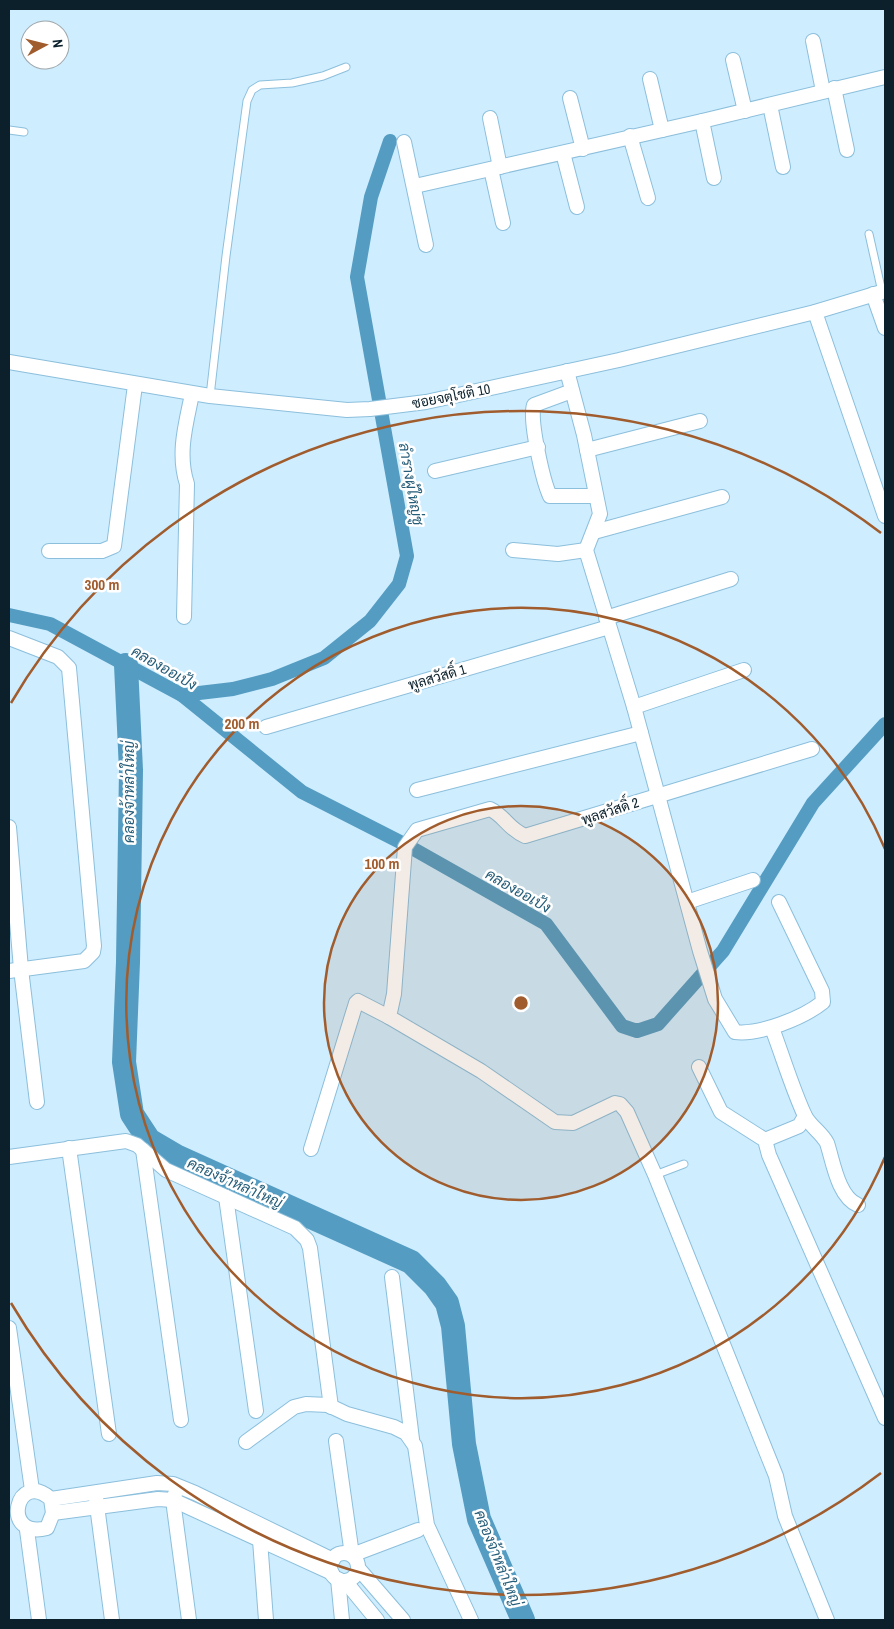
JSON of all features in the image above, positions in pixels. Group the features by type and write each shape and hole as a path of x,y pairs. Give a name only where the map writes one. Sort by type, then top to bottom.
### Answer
{"street":[{"path":"813,41 847,150"},
{"path":"733,60 745,110"},
{"path":"415,186 702,121 885,77"},
{"path":"650,79 662,130"},
{"path":"570,98 583,148"},
{"path":"770,105 783,167"},
{"path":"490,118 503,223"},
{"path":"702,121 714,178"},
{"path":"630,136 648,198"},
{"path":"404,142 426,244"},
{"path":"563,153 577,207"},
{"path":"880,292 885,328"},
{"name":"ซอยจตุโชติ 10","path":"9,362 192,394 348,410 382,408 426,402 567,371 815,312 880,292"},
{"path":"815,312 836,379 885,516"},
{"path":"567,371 587,450 600,514 586,550 634,707 700,951 715,999 735,1032 746,1033 772,1028 821,1004 824,999 822,991 779,902"},
{"path":"49,551 102,551 114,546 135,385"},
{"path":"572,391 534,405 532,421 550,496 596,496"},
{"path":"184,617 185,503 187,484 181,464 181,454 192,394"},
{"path":"587,450 700,421"},
{"path":"435,471 538,447"},
{"path":"594,532 722,497"},
{"path":"513,550 558,554 586,550"},
{"name":"พูลสวัสดิ์ 1","path":"266,727 607,622 731,579"},
{"path":"9,638 58,657 69,668 94,946 93,952 84,961 15,970"},
{"path":"634,707 744,670"},
{"path":"417,790 641,733"},
{"name":"พูลสวัสดิ์ 2","path":"389,1017 394,994 405,847 417,830 490,809 501,816 512,830 525,836 812,749"},
{"path":"9,827 15,970 37,1102"},
{"path":"687,902 753,880"},
{"path":"311,1150 356,1002 358,1001 481,1071 556,1122 574,1123 605,1106 615,1103 620,1104 627,1112 655,1175 776,1476 785,1516 827,1620"},
{"path":"772,1028 805,1116 814,1130 823,1136 827,1142 845,1194 850,1202 858,1205"},
{"path":"699,1067 721,1112 765,1140 769,1155 885,1418"},
{"path":"765,1140 800,1126 805,1116"},
{"path":"9,1157 126,1141 143,1150 166,1170 295,1228 307,1240 310,1248 331,1407"},
{"path":"69,1148 109,1434"},
{"path":"143,1150 181,1420"},
{"path":"226,1197 256,1411"},
{"path":"392,1277 412,1439 416,1446 427,1525 471,1620"},
{"path":"9,1328 32,1490"},
{"path":"246,1442 294,1408 318,1404 394,1427 412,1439"},
{"path":"51,1499 157,1483 178,1486 337,1573 355,1575 355,1562 336,1441"},
{"path":"178,1486 173,1500 189,1620"},
{"path":"32,1490 44,1493 51,1499 53,1513 47,1528 27,1530 16,1524 11,1514 18,1498 23,1493 32,1490"},
{"path":"95,1492 112,1620"},
{"path":"53,1513 158,1499 173,1500 263,1534"},
{"path":"27,1530 39,1620"},
{"path":"355,1562 418,1530"},
{"path":"263,1534 266,1620"},
{"path":"342,1620 337,1573 339,1554 355,1562 403,1620"},
{"path":"337,1573 377,1620"}],"lane":[{"path":"210,396 228,237 247,101 252,90 260,85 270,82 292,83 323,76 346,67"},
{"path":"9,130 24,132"},
{"path":"869,234 880,292"},
{"path":"655,1175 684,1164"}],"waterway":[{"name":"ลำรางผู้ใหญ่ชู","path":"182,695 233,689 272,679 324,658 370,621 399,584 407,556 357,277 371,197 390,141"},
{"name":"คลองออเป้ง","path":"9,615 50,624 182,695 302,792 410,847 546,924 622,1026 637,1031 658,1024 723,951 813,803 885,724"},
{"name":"คลองจ้าหล่าใหญ่","path":"126,665 131,770 128,962 124,1062 132,1114 149,1140 178,1157 411,1262 435,1286 447,1303 453,1326 464,1444 479,1519 523,1620"}]}
